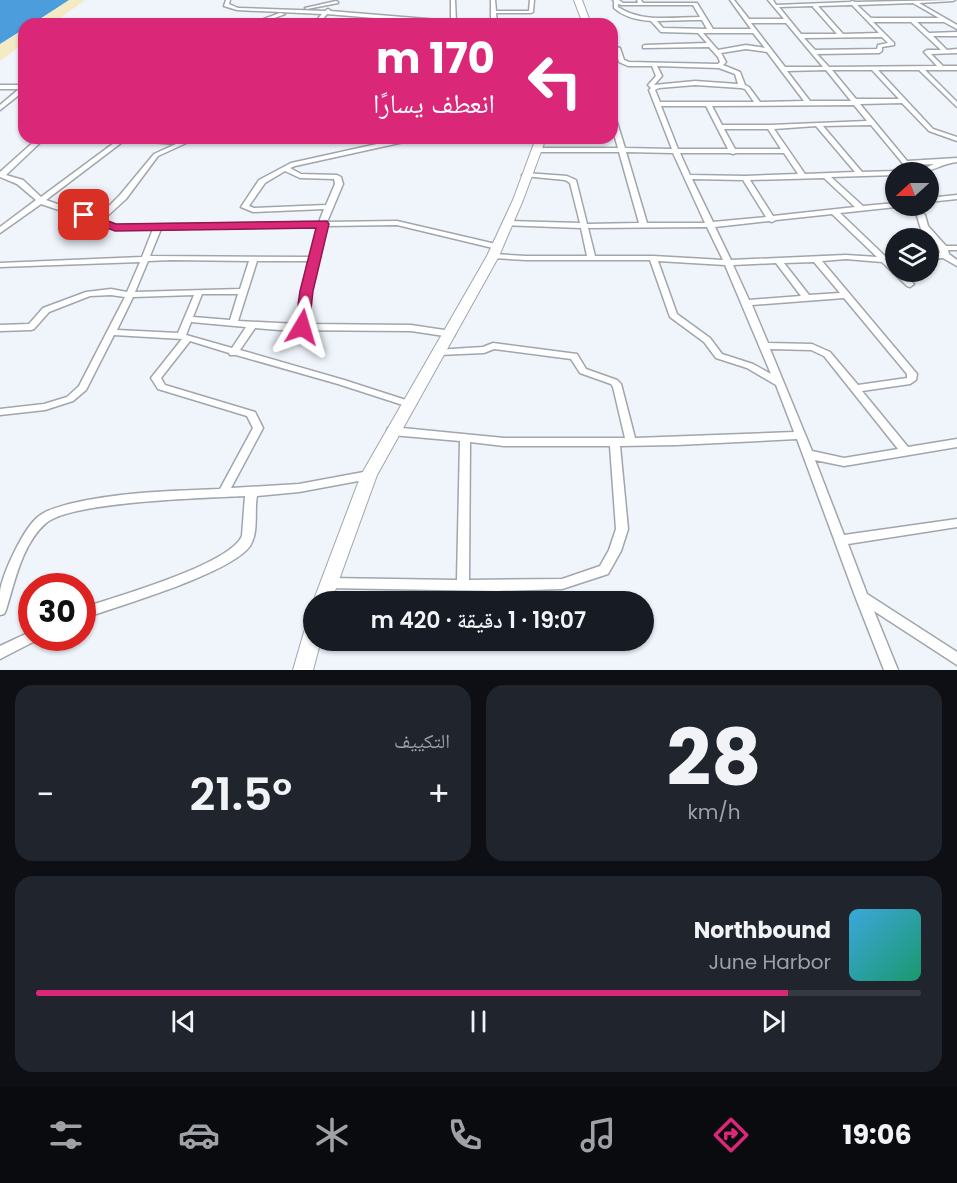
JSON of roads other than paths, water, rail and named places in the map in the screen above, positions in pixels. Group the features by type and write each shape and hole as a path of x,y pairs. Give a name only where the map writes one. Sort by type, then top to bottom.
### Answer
{"main road":[{"path":"576,0 580,18"},
{"path":"576,0 584,18"},
{"path":"325,591 369,475 392,431 451,334 495,251 539,144"},
{"path":"303,670 308,651"}],"street":[{"path":"228,0 226,5 232,8 328,12 391,18"},
{"path":"453,0 454,18"},
{"path":"493,0 494,18"},
{"path":"494,12 531,12 532,0"},
{"path":"732,0 808,103"},
{"path":"770,0 905,162"},
{"path":"299,11 338,1"},
{"path":"322,18 338,1"},
{"path":"703,18 652,18 625,15 616,8 616,1 693,3 703,18 711,31"},
{"path":"776,6 955,1"},
{"path":"915,2 957,27"},
{"path":"814,52 879,51 880,46 892,44 852,3"},
{"path":"815,6 841,35"},
{"path":"269,18 292,11"},
{"path":"275,18 279,14"},
{"path":"652,18 661,30 755,31"},
{"path":"868,20 945,20"},
{"path":"912,20 944,50"},
{"path":"748,21 788,21"},
{"path":"695,82 699,80 699,74 720,66 723,62 699,31"},
{"path":"929,35 957,34"},
{"path":"800,36 884,35"},
{"path":"645,47 709,45"},
{"path":"717,52 746,47 768,50"},
{"path":"618,49 621,61 628,64 720,66 738,73 742,86"},
{"path":"941,68 927,52 957,51"},
{"path":"654,66 659,76 651,85 657,104 746,303 842,540 861,596 891,670"},
{"path":"783,69 957,68"},
{"path":"873,69 934,132 957,139"},
{"path":"920,69 957,105"},
{"path":"653,88 695,82 742,86 747,88 759,104"},
{"path":"0,87 18,88"},
{"path":"0,108 18,93"},
{"path":"657,104 902,101"},
{"path":"708,104 733,152"},
{"path":"720,127 770,128 873,123"},
{"path":"818,124 861,175"},
{"path":"770,128 802,176"},
{"path":"618,136 643,224"},
{"path":"35,144 0,175 20,182 41,201 115,227 397,223 495,251 592,258 653,258 729,263 846,257 885,261"},
{"path":"0,231 116,144"},
{"path":"98,221 123,197 156,155 178,144"},
{"path":"326,207 257,210 245,207 262,182 293,164 391,144"},
{"path":"539,144 677,152 784,151"},
{"path":"926,162 957,160"},
{"path":"939,164 946,161"},
{"path":"284,168 300,176 332,176 339,179 339,184 326,207 306,291 302,327"},
{"path":"688,177 745,178 885,174"},
{"path":"526,175 570,179 586,226 592,258"},
{"path":"826,176 861,209"},
{"path":"745,178 772,220"},
{"path":"939,199 957,196"},
{"path":"507,223 586,226 710,225 885,206"},
{"path":"834,212 885,257"},
{"path":"921,216 922,224 957,264"},
{"path":"0,412 45,407 70,399 79,393 130,296 158,227"},
{"path":"939,253 957,248"},
{"path":"653,258 673,315 678,321 707,340 719,356 750,366 779,384"},
{"path":"0,265 145,259 314,259"},
{"path":"233,323 255,259"},
{"path":"816,259 912,374 912,380 907,382 855,389"},
{"path":"778,261 807,298"},
{"path":"0,328 31,327 46,310 89,294 111,292 130,296 244,291"},
{"path":"199,292 184,338 156,378 160,387 251,414 258,428 223,493"},
{"path":"746,303 844,295"},
{"path":"188,320 302,327 411,328 451,334"},
{"path":"233,353 252,325"},
{"path":"111,332 184,338 341,382 409,404"},
{"path":"439,352 484,350 494,346 574,356 583,371 614,382 618,386 631,442"},
{"path":"763,346 820,349 827,354 906,452"},
{"path":"392,431 465,440 560,444 799,435"},
{"path":"463,585 465,440"},
{"path":"328,583 562,584 581,580 604,570 615,551 622,529 615,442"},
{"path":"807,454 844,462 957,443"},
{"path":"0,610 21,548 45,517 75,506 299,488 369,475"},
{"path":"96,609 203,570 240,550 246,541 252,492"},
{"path":"842,540 957,523"},
{"path":"861,596 957,659"},
{"path":"0,653 18,643"}],"water":[{"path":"0,0 69,0 41,18 18,18 18,33 0,44"}]}
